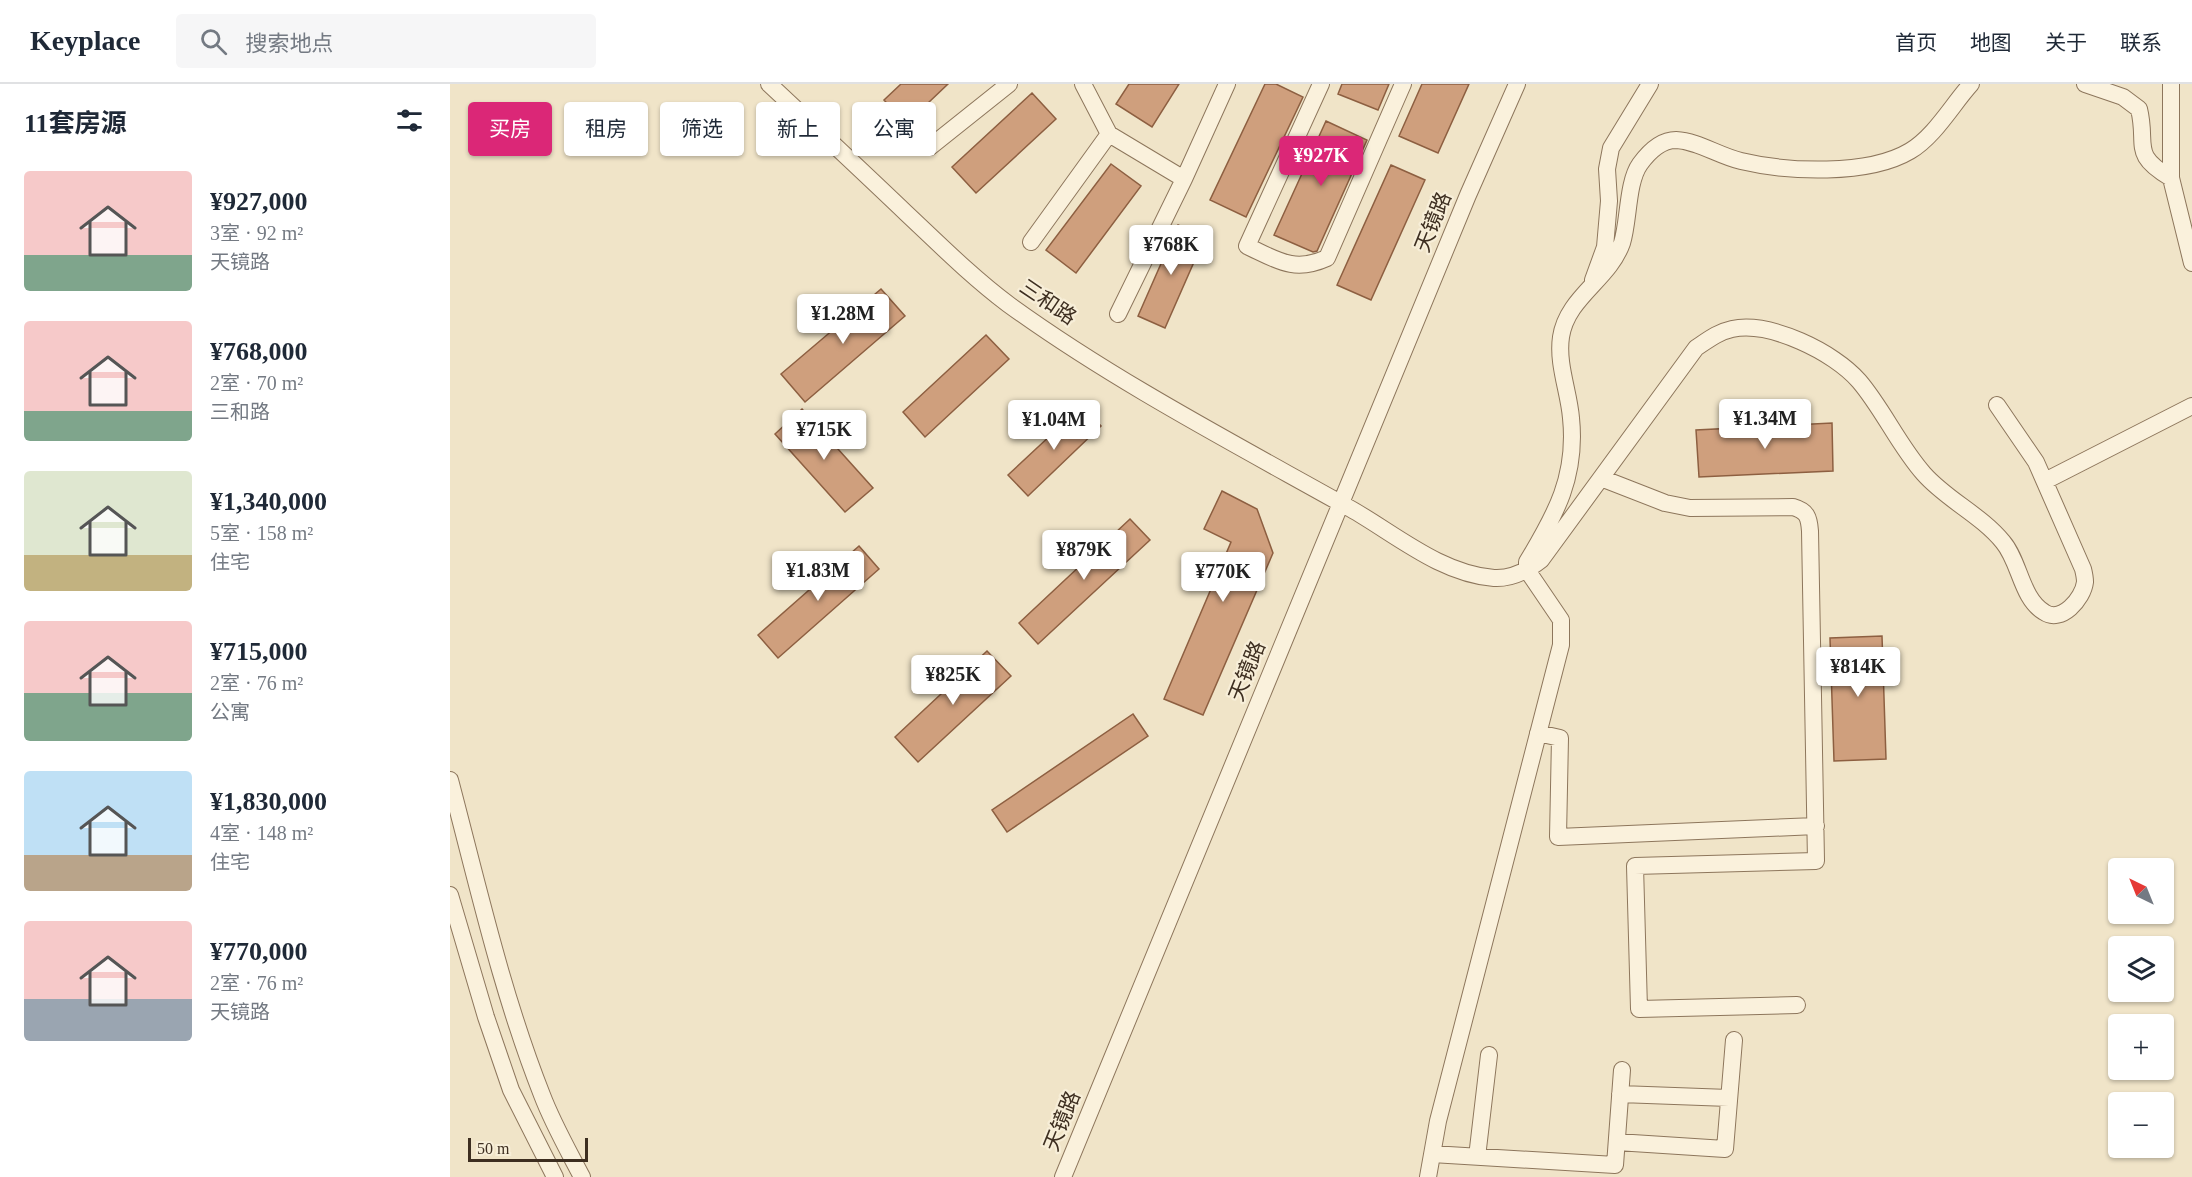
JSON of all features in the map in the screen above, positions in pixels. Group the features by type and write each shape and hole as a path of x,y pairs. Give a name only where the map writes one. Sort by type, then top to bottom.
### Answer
{"street":[{"name":"三和路","path":"769,84 949,254 1007,303 1067,343 1234,445 1457,569 1493,578 1513,576 1527,570"},
{"path":"936,142 1009,84"},
{"path":"1083,84 1109,134 1184,179"},
{"path":"1118,314 1184,179 1227,84"},
{"path":"1321,84 1247,246 1289,266 1313,264 1327,258 1403,84"},
{"name":"天镜路","path":"1063,1177 1468,195 1517,84"},
{"path":"1591,287 1605,247 1609,201 1607,169 1611,148 1650,84"},
{"path":"1428,1177 1563,631 1557,612 1527,570 1527,562 1563,496 1572,460 1571,418 1561,338 1569,315 1615,260 1622,242 1638,166 1663,142 1682,141 1741,161 1831,170 1875,163 1909,152 1923,141 1971,84"},
{"path":"2085,84 2115,94 2139,109 2142,152 2151,165 2171,178"},
{"path":"2171,84 2171,178 2192,263"},
{"path":"1031,242 1109,134"},
{"path":"1527,570 1541,560 1551,547 1696,348 1714,335 1732,329 1753,327 1773,331 1808,345 1836,361 1858,380 1924,474 1988,525 2005,544 2035,604 2044,613 2055,616 2067,611 2079,598 2085,582 2083,569 2073,541 2036,462 1997,405"},
{"path":"2045,481 2192,406"},
{"path":"1601,478 1665,503 1690,508 1793,507 1803,510 1808,515 1816,861 1635,866 1640,1010 1797,1005"},
{"path":"1538,733 1560,738 1558,837 1816,826"},
{"path":"450,780 510,1003 542,1098 582,1177"},
{"path":"450,895 486,1017 511,1090 555,1177"},
{"path":"1617,1142 1725,1149 1734,1040"},
{"path":"1477,1157 1489,1055"},
{"path":"1432,1154 1615,1165 1622,1070"},
{"path":"1620,1094 1729,1098"}],"building":[{"path":"901,84 948,84 929,102 886,102 884,100"},
{"path":"1129,84 1179,84 1152,127 1116,104"},
{"path":"1265,84 1276,84 1303,97 1246,217 1210,200"},
{"path":"1342,84 1389,84 1378,110 1338,94"},
{"path":"1422,84 1469,84 1438,153 1399,136"},
{"path":"1032,93 1056,119 976,193 952,167"},
{"path":"1326,121 1367,140 1317,251 1313,252 1274,235"},
{"path":"1111,164 1141,186 1076,273 1046,250"},
{"path":"1391,165 1425,180 1371,300 1337,285"},
{"path":"1178,225 1205,237 1165,328 1138,316"},
{"path":"881,289 905,316 805,402 781,374"},
{"path":"986,335 1009,359 925,437 903,412"},
{"path":"1082,406 1101,426 1028,496 1008,475"},
{"path":"802,409 873,488 845,512 775,434"},
{"path":"1832,423 1833,471 1699,477 1696,430"},
{"path":"1222,491 1257,509 1273,553 1203,715 1164,699 1231,542 1204,529"},
{"path":"1130,519 1150,540 1038,644 1019,623"},
{"path":"859,546 879,569 778,658 758,635"},
{"path":"1882,636 1886,759 1834,761 1830,638"},
{"path":"987,651 1011,676 918,762 895,737"},
{"path":"1133,714 1148,736 1007,832 992,810"}]}
